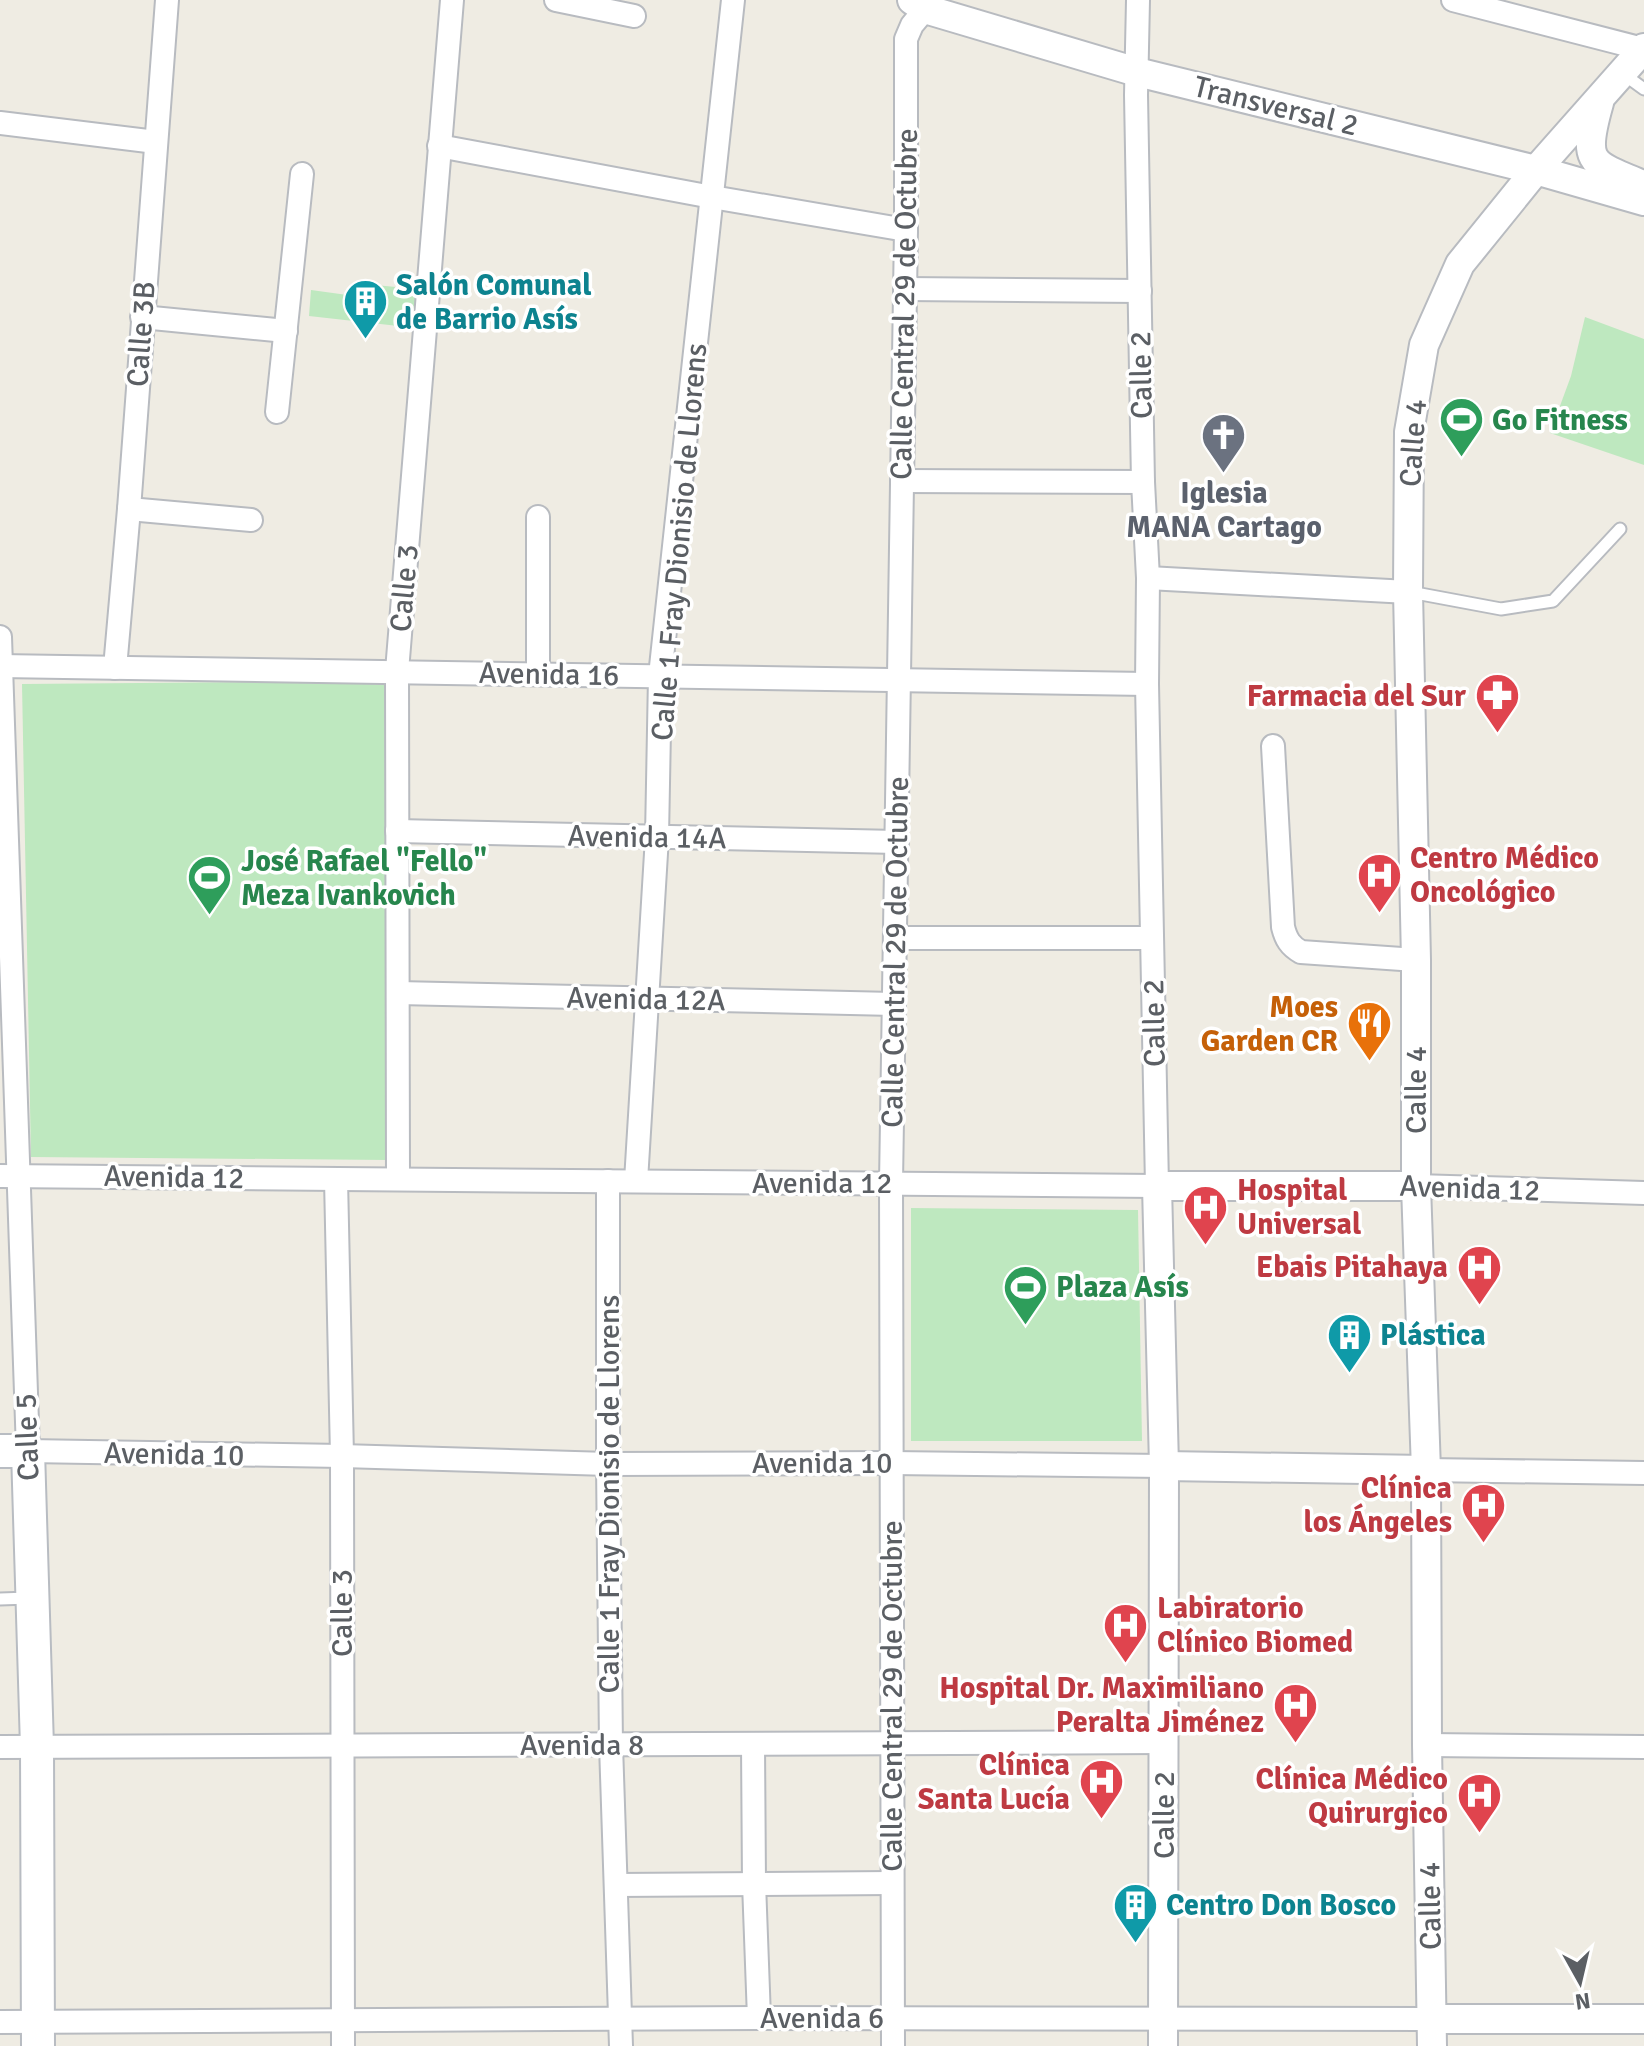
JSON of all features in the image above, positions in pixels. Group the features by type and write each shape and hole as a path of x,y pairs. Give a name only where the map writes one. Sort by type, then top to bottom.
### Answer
{"main road":[{"name":"Calle 5","path":"14,1451 33,1598 38,2034"}],"street":[{"name":"Calle 3B","path":"115,668 167,0"},
{"name":"Calle 3","path":"398,1178 397,671 452,0"},
{"path":"556,0 634,16"},
{"name":"Calle 1 Fray Dionisio de Llorens","path":"636,1181 657,837 660,676 733,0"},
{"name":"Calle 2","path":"1138,0 1143,482 1148,578 1147,684 1164,1466 1163,2032"},
{"path":"1453,0 1644,48"},
{"name":"Transversal 2","path":"923,3 1137,72 1536,170 1644,201"},
{"name":"Calle Central 29 de Octubre","path":"893,2046 891,1183 906,230 906,39 923,3"},
{"name":"Calle 4","path":"1432,2032 1426,1470 1416,1186 1416,960 1408,592 1409,432 1424,345 1460,264 1536,170 1600,99 1633,81 1644,48"},
{"path":"1600,99 1591,136 1591,155 1600,166 1644,185"},
{"path":"0,123 156,142"},
{"path":"439,146 906,230"},
{"path":"277,412 302,174"},
{"path":"905,289 1140,291"},
{"path":"142,317 286,331"},
{"path":"902,481 1143,482"},
{"path":"129,509 251,520"},
{"path":"538,517 538,674"},
{"path":"1148,578 1408,592"},
{"name":"Calle 5","path":"0,637 14,1451"},
{"name":"Avenida 16","path":"0,666 1147,684"},
{"path":"1273,746 1283,927 1292,946 1301,952 1416,960"},
{"name":"Avenida 14A","path":"397,831 897,842"},
{"path":"895,938 1152,938"},
{"name":"Avenida 12A","path":"398,993 894,1004"},
{"name":"Avenida 12","path":"9,1176 1416,1186 1644,1193"},
{"name":"Calle 3","path":"336,1179 342,1456 343,2046"},
{"name":"Calle 1 Fray Dionisio de Llorens","path":"608,1181 611,1745 621,2046"},
{"name":"Avenida 10","path":"14,1451 608,1464 891,1463 1644,1473"},
{"name":"Avenida 8","path":"0,1747 1165,1742"},
{"path":"753,1744 759,2018"},
{"path":"1427,1745 1644,1747"},
{"path":"616,1885 892,1883"},
{"name":"Avenida 6","path":"0,2022 38,2034 343,2020 893,2017 1163,2032 1432,2032 1644,2019"}],"lane":[{"path":"1408,592 1501,609 1553,601 1620,529"},
{"path":"0,1599 33,1598"}],"green space":[{"path":"364,284 428,290 425,329 309,316 311,290 362,297"},
{"path":"1585,317 1644,339 1644,465 1550,433 1571,376"},
{"path":"389,681 388,1160 31,1157 22,684"},
{"name":"Plaza Asís","path":"911,1208 1138,1210 1142,1441 911,1441"}],"place":[{"name":"Salón Comunal de Barrio Asís","path":"365,341"},
{"name":"Go Fitness","path":"1461,459"},
{"name":"Iglesia MANA Cartago","path":"1224,474"},
{"name":"Farmacia del Sur","path":"1497,735"},
{"name":"Centro Médico Oncológico","path":"1379,914"},
{"name":"José Rafael \"Fello\" Meza Ivankovich","path":"210,917"},
{"name":"Moes Garden CR","path":"1369,1063"},
{"name":"Hospital Universal","path":"1206,1246"},
{"name":"Ebais Pitahaya","path":"1479,1306"},
{"name":"Plaza Asís","path":"1025,1326"},
{"name":"Plástica","path":"1349,1374"},
{"name":"Clínica los Ángeles","path":"1483,1544"},
{"name":"Labiratorio Clínico Biomed","path":"1126,1664"},
{"name":"Hospital Dr. Maximiliano Peralta Jiménez","path":"1295,1744"},
{"name":"Clínica Santa Lucía","path":"1101,1821"},
{"name":"Clínica Médico Quirurgico","path":"1479,1835"},
{"name":"Centro Don Bosco","path":"1135,1944"}]}
